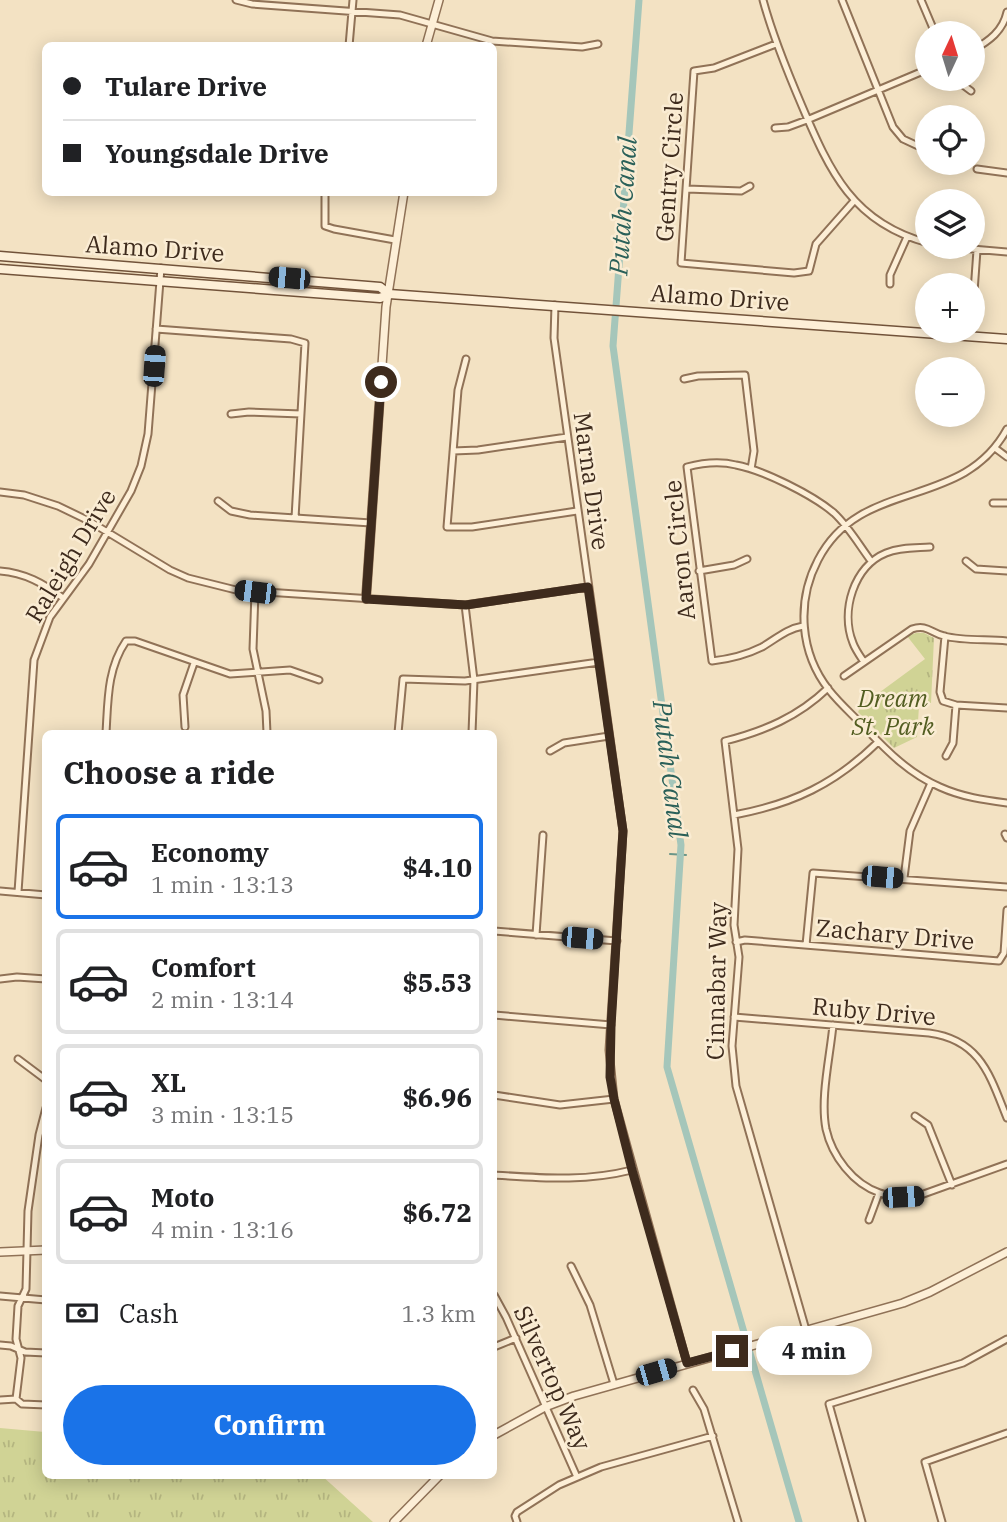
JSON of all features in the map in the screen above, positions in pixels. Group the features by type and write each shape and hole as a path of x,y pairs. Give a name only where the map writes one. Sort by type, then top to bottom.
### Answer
{"main road":[{"name":"Alamo Drive","path":"0,256 380,287 389,294"},
{"name":"Alamo Drive","path":"0,269 380,298 389,294 1007,339"}],"street":[{"path":"236,0 400,15 492,41 582,47 598,44"},
{"path":"349,42 353,0"},
{"path":"427,42 439,0"},
{"path":"763,0 776,44 807,120 834,176 854,201 879,221 915,239"},
{"path":"842,0 893,127 903,139 915,145"},
{"path":"921,0 930,21"},
{"path":"985,44 996,34 1005,21 1007,12"},
{"name":"Gentry Circle","path":"776,44 714,68 694,71 681,263 794,273 808,271 816,244 854,201"},
{"path":"775,128 788,127 807,120 915,74"},
{"path":"985,170 1007,173"},
{"path":"687,189 741,191 750,186"},
{"path":"326,196 325,226 395,240"},
{"path":"366,599 386,307 403,196"},
{"path":"890,284 890,275 907,237"},
{"path":"985,251 1007,252"},
{"name":"Raleigh Drive","path":"18,892 34,660 44,630 63,598 89,564 131,491 146,445 161,268"},
{"name":"Marna Drive","path":"555,305 554,338 623,831 609,1065 614,1099 632,1170 687,1363"},
{"path":"156,329 291,339 305,343 295,518"},
{"path":"466,359 458,390 447,527 472,527 578,511"},
{"path":"684,379 745,375 754,451 751,469"},
{"path":"231,414 301,414"},
{"path":"1007,429 995,448 979,465 954,480 878,505 845,525 830,541 814,569 804,608 803,626 808,646 828,688 903,765 931,783 968,797 1007,803"},
{"path":"453,451 567,438"},
{"path":"995,448 1007,457"},
{"name":"Aaron Circle","path":"803,626 792,628 765,645 737,657 712,661 687,467 716,463 735,464 808,495 834,513 871,561"},
{"path":"0,492 24,495 58,506 153,561 212,586 255,592 466,605 588,587"},
{"path":"218,501 231,510 250,515 371,523"},
{"path":"993,503 1007,503"},
{"path":"864,662 849,631 848,610 857,580 871,561 888,552 930,547"},
{"path":"699,571 734,565 747,559"},
{"path":"966,561 975,569 1007,571"},
{"path":"0,571 31,578 63,598"},
{"path":"255,592 252,637 266,711 267,730"},
{"path":"466,605 474,680 472,730"},
{"path":"844,676 912,629 924,627 944,636 1007,641"},
{"path":"944,636 941,696 947,703 1007,708"},
{"path":"106,730 109,682 117,656 126,641 135,641 230,674 290,670 319,680"},
{"path":"398,730 403,679 474,680 599,662"},
{"path":"185,727 183,695 194,663"},
{"name":"Cinnabar Way","path":"806,1330 736,1086 732,1045 739,957 734,909 738,849 725,741 752,734 783,721 828,688"},
{"path":"946,756 953,743 956,705"},
{"path":"550,751 564,743 609,736"},
{"path":"734,815 776,806 817,788 851,767 878,742"},
{"path":"904,878 910,831 931,783"},
{"path":"536,934 543,835"},
{"path":"806,945 813,873 1007,887"},
{"path":"0,891 42,895"},
{"name":"Zachary Drive","path":"736,942 999,961 1004,953 1007,910"},
{"path":"497,931 617,941"},
{"path":"0,979 42,979"},
{"path":"497,1016 611,1026"},
{"name":"Ruby Drive","path":"734,1017 929,1033 959,1042 971,1051 987,1070 1007,1118"},
{"path":"833,1025 825,1109 826,1127 830,1143 854,1178 878,1193 903,1197 918,1196 1007,1164"},
{"path":"18,1059 42,1077"},
{"path":"497,1095 560,1105 614,1099"},
{"path":"915,1116 928,1125 952,1185"},
{"path":"16,1399 21,1358 16,1339 20,1298 26,1289 28,1211 42,1123"},
{"path":"497,1175 579,1179 632,1170"},
{"path":"869,1220 878,1193"},
{"path":"0,1252 42,1250"},
{"path":"497,1433 545,1407 614,1384 914,1299 1007,1252"},
{"path":"571,1266 590,1305 614,1384"},
{"path":"0,1296 42,1300"},
{"name":"Silvertop Way","path":"497,1300 577,1477"},
{"path":"497,1346 516,1338"},
{"path":"862,1522 829,1404 963,1363 1007,1339"},
{"path":"0,1345 42,1352"},
{"path":"693,1390 704,1409 738,1522"},
{"path":"0,1400 16,1399 22,1404 42,1405"},
{"path":"942,1522 925,1462 1007,1433"},
{"path":"517,1522 517,1511 577,1477 601,1467 713,1436"},
{"path":"407,1522 397,1519 436,1479"}],"green space":[{"name":"Dream St. Park","path":"924,633 934,638 931,703 925,702 919,706 917,737 894,748 858,712 861,706 925,659 907,636"},
{"path":"0,1428 42,1432 42,1479 325,1479 373,1522 0,1522"}],"waterway":[{"name":"Putah Canal","path":"639,0 613,346 681,845 667,1067 799,1522"},
{"name":"Putah Canal","path":"670,854 686,855"}],"route":[{"path":"381,382 366,599 466,605 588,587 623,831 609,1050 614,1099 687,1363 732,1351"}]}
